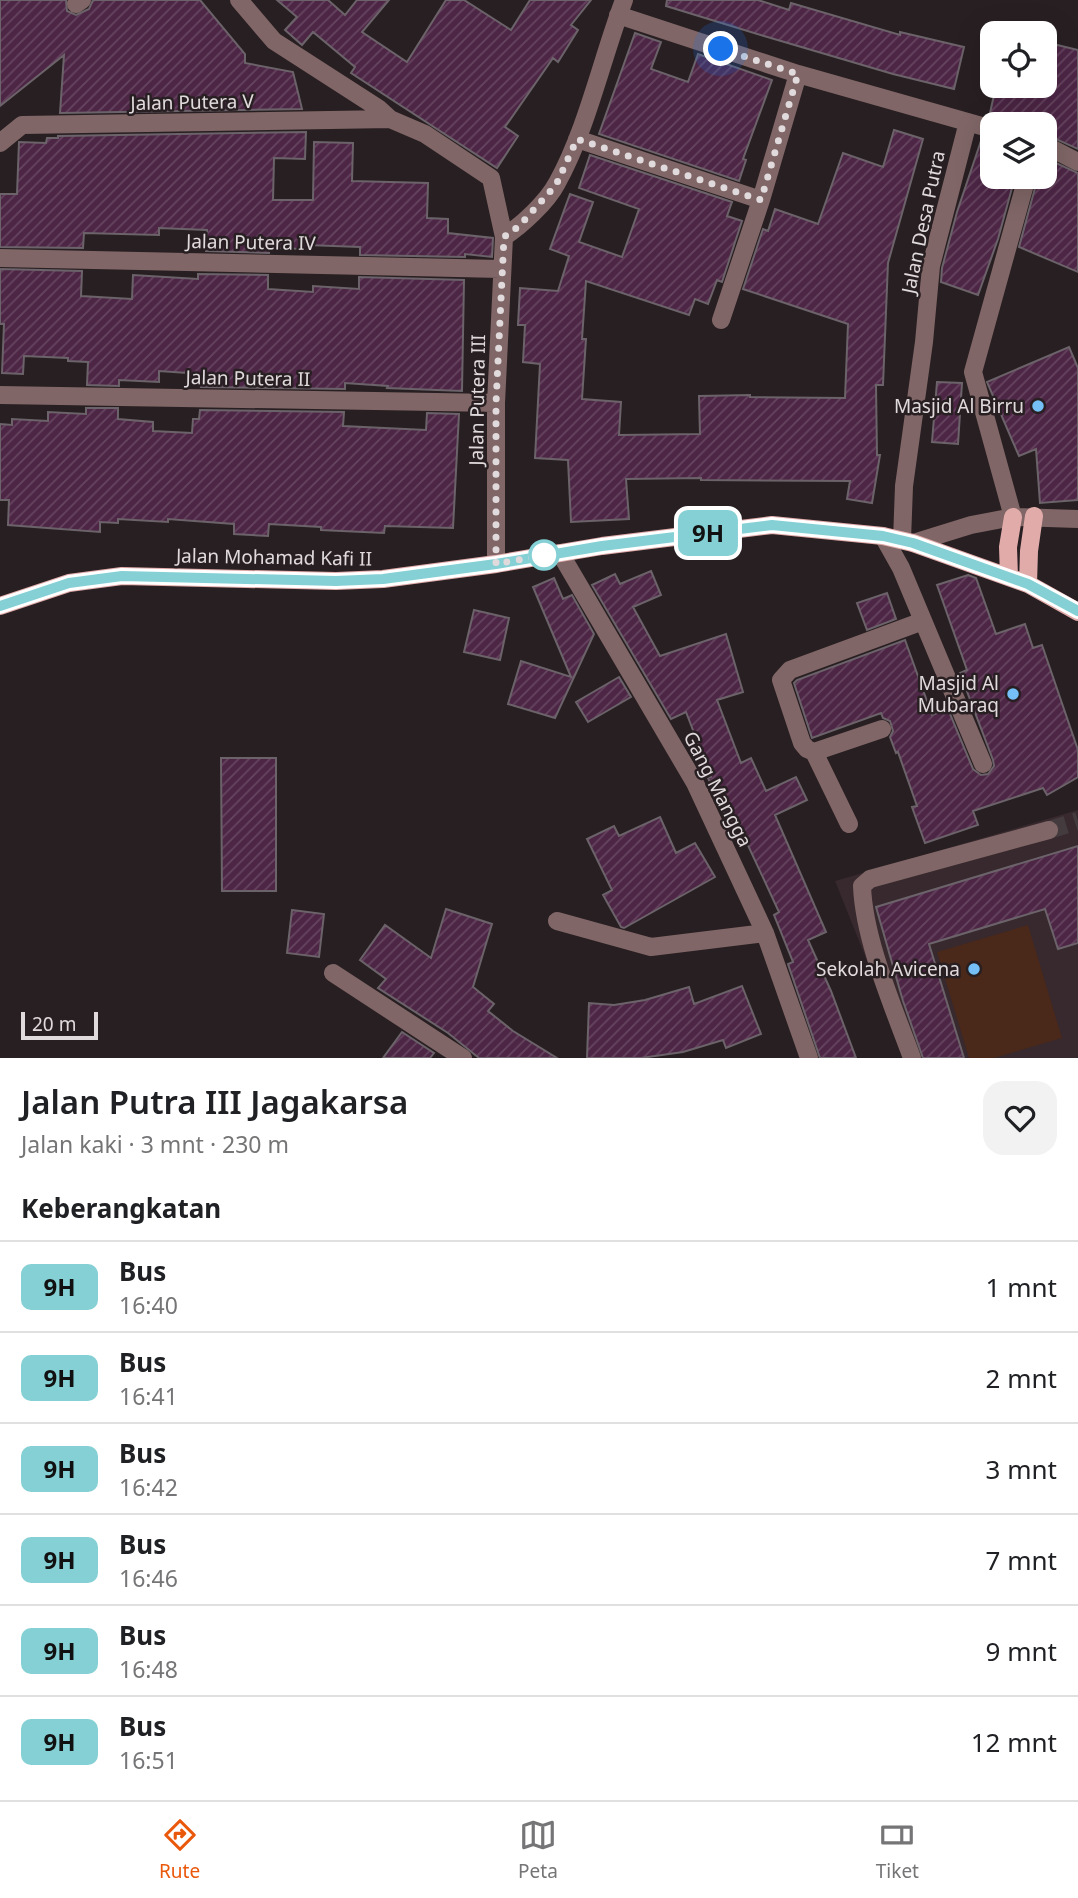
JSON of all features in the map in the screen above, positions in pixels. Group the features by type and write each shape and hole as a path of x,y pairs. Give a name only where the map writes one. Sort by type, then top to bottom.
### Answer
{"main road":[{"path":"1028,584 1034,516"},
{"path":"1009,577 1008,547 1013,517"},
{"name":"Jalan Mohamad Kafi II","path":"0,606 69,583 122,576 336,581 383,579 772,525 908,541 1028,584 1078,611"}],"street":[{"path":"239,0 274,41 378,108 390,119"},
{"path":"504,237 519,226 556,185 577,139 621,8 798,74 980,126"},
{"path":"721,320 761,200 798,74"},
{"name":"Jalan Putera V","path":"1,138 22,125 390,119"},
{"name":"Jalan Putera III","path":"390,119 425,134 491,177 504,237 496,403 496,564"},
{"name":"Jalan Desa Putra","path":"908,541 904,486 924,342 931,266 968,122"},
{"path":"577,139 761,200"},
{"path":"1057,151 1078,162"},
{"path":"1013,517 972,372 1024,189"},
{"name":"Jalan Putera IV","path":"0,258 501,269"},
{"name":"Jalan Putera II","path":"0,395 496,403"},
{"path":"908,541 1013,517 1078,519"},
{"path":"883,536 901,568 983,764"},
{"name":"Gang Mangga","path":"560,553 695,783 765,933 809,1058"},
{"path":"849,824 814,752 802,743 781,680 782,676 790,670 923,621"},
{"path":"814,752 882,729"},
{"path":"912,1058 863,911 862,886 870,879 1049,830"},
{"path":"557,921 651,947 765,933"},
{"path":"333,973 463,1058"}],"shaded area":[{"name":"Sekolah Avicena","path":"1078,810 1078,1058 906,1058 835,881"},
{"path":"1028,925 1062,1038 994,1058 969,1058 937,952"}],"building":[{"path":"0,0 66,0 67,11 76,15 89,9 93,0 200,0 245,54 245,63 293,72 302,109 60,113 64,55 0,106"},
{"path":"277,0 328,0 345,15 357,0 389,0 362,32 407,62 446,0 464,0 511,30 530,0 591,0 571,25 578,30 558,62 553,58 505,127 518,136 497,168 351,73 355,67 313,32 302,45 285,30 297,17"},
{"path":"667,0 758,0 789,10 791,3 900,35 900,32 964,47 954,89 893,74 666,6"},
{"path":"635,33 661,42 651,69 688,82 698,54 772,80 743,159 746,160 739,181 599,134"},
{"path":"1057,45 1078,50 1078,149 1057,139 1057,112 990,112 993,98 1057,98"},
{"path":"894,130 923,139 888,263 883,385 876,385 877,455 880,455 872,503 847,499 850,481 626,479 629,519 571,522 568,460 535,458 540,364 523,362 525,325 518,325 520,288 558,291 569,256 550,249 570,194 593,202 579,242 622,257 639,209 579,188 590,155 732,202 727,216 742,221 722,282 717,280 708,304 695,299 689,315 586,281 582,399 621,402 619,435 700,434 699,396 845,398 848,324 743,289 763,229 768,231 775,209 818,224 843,153 883,167"},
{"path":"306,132 305,159 274,158 273,200 313,200 314,142 353,143 352,181 428,183 427,218 448,219 448,233 493,238 492,257 465,254 465,257 360,255 360,247 307,245 307,249 269,248 269,253 206,251 207,230 159,228 159,235 84,233 83,248 0,247 0,194 17,194 19,142 46,143 47,138 58,136"},
{"path":"980,144 980,189 1012,189 978,295 941,282 942,268"},
{"path":"1057,163 1078,173 1078,272 1019,247 1035,189 1057,189"},
{"path":"0,269 82,271 81,296 132,299 133,275 198,279 198,274 268,275 268,289 313,292 313,286 359,289 359,277 464,280 462,391 387,388 388,386 345,383 345,389 201,387 202,374 159,371 159,382 119,380 119,386 87,385 88,362 68,361 68,358 24,356 23,374 2,373 4,324 0,324"},
{"name":"Masjid Al Birru","path":"1069,347 1078,368 1078,500 1040,503 1036,449 1019,456 987,382"},
{"path":"937,382 962,383 958,444 932,442"},
{"path":"86,408 118,408 118,419 153,422 153,431 192,433 193,419 199,419 200,410 344,412 343,426 426,430 427,413 459,414 453,528 385,526 384,533 269,524 268,536 234,534 234,524 168,519 168,522 118,519 118,523 100,522 100,532 8,525 9,500 0,500 0,424 12,425 12,419 48,421 48,412 86,414"},
{"path":"651,571 661,595 633,607 660,656 726,634 743,692 717,700 741,763 751,758 766,791 796,777 807,800 775,815 826,932 808,940 856,1058 820,1058 788,964 793,962 774,915 779,912 739,826 732,830 708,778 711,777 686,712 671,719 592,585 615,574 620,584"},
{"path":"968,575 976,578 996,634 1025,624 1033,648 1042,645 1078,750 1078,777 1047,795 1043,788 973,811 978,825 925,843 912,807 917,806 890,737 893,731 890,721 883,718 881,713 812,738 794,683 905,640 932,715 948,709 973,769 981,775 988,774 994,766 993,760 960,673 967,670 937,585"},
{"path":"554,578 563,599 572,595 594,634 555,718 508,704 521,661 571,677 533,587"},
{"path":"887,593 896,619 867,630 857,603"},
{"path":"474,610 509,618 500,660 464,652"},
{"path":"619,677 631,697 588,722 576,702"},
{"path":"221,758 276,758 276,891 222,891"},
{"path":"660,817 676,853 695,843 715,877 624,928 621,927 603,895 612,890 587,839 614,826 619,836"},
{"path":"1078,846 1078,943 1058,949 1045,909 929,944 964,1058 923,1058 903,1001 876,907"},
{"path":"446,909 492,924 473,987 494,1004 488,1011 513,1031 557,1058 479,1058 448,1033 378,988 386,979 360,960 385,925 431,958"},
{"path":"292,910 324,914 319,957 287,953"},
{"path":"742,986 761,1034 726,1048 723,1040 683,1052 641,1058 587,1058 589,1003 614,1005 645,1000 689,987 694,1004"},
{"path":"402,1032 434,1053 430,1058 383,1058"}],"tunnel":[{"path":"1049,830 1078,821"}],"bus line":[{"name":"9H","path":"0,606 69,583 122,576 336,581 383,579 602,546 772,525 883,536 913,543 1028,584 1078,611"}],"place":[{"name":"Masjid Al Birru","path":"1038,406"},
{"name":"Masjid Al Mubaraq","path":"1013,694"},
{"name":"Sekolah Avicena","path":"974,969"}],"route":[{"path":"544,555 496,564 496,403 504,237 519,226 556,185 577,139 761,200 798,74 721,49"}]}
